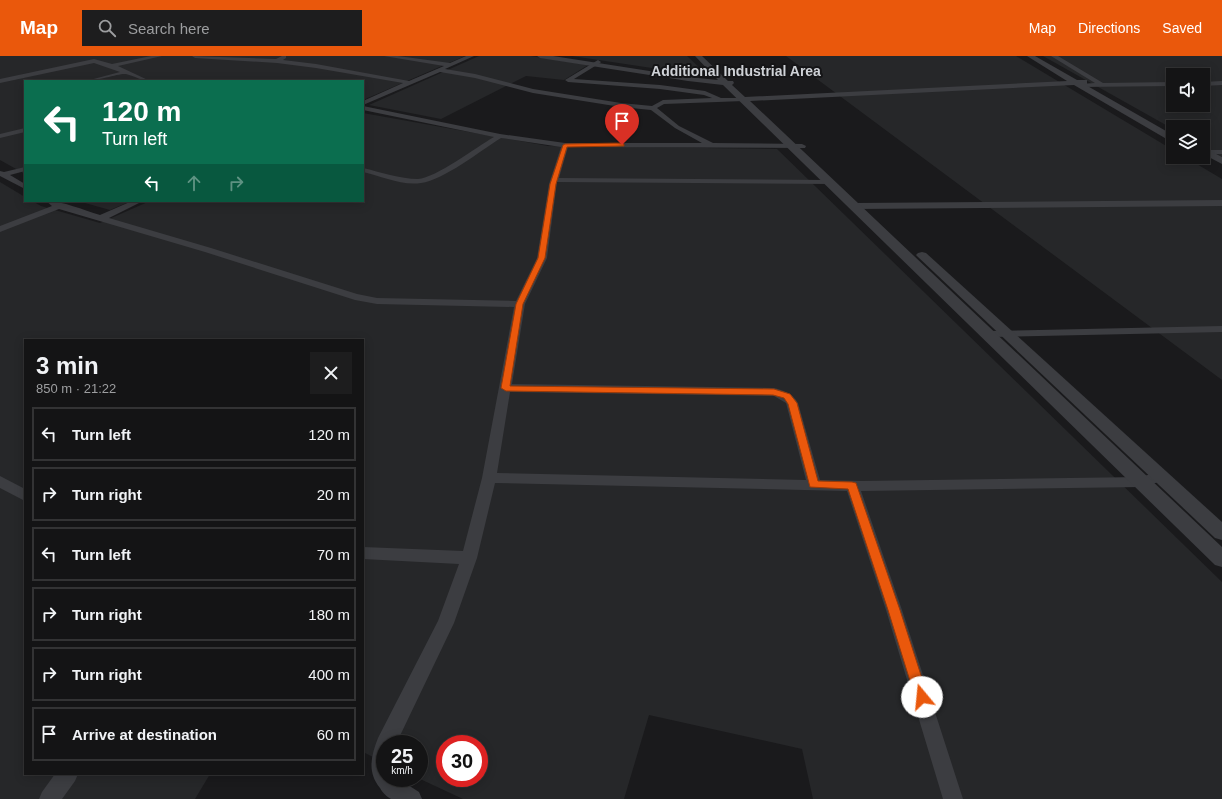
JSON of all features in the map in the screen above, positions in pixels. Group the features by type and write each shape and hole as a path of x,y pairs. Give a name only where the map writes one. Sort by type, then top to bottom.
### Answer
{"street":[{"path":"112,66 159,56"},
{"path":"195,56 276,61 316,66 410,83"},
{"path":"276,61 285,56"},
{"path":"387,56 450,65"},
{"path":"364,103 471,56"},
{"path":"540,56 728,82"},
{"path":"556,56 596,63"},
{"path":"698,56 728,82"},
{"path":"704,56 744,98 1002,338 1141,482 1222,559"},
{"path":"1030,56 1166,129"},
{"path":"1039,56 1166,135"},
{"path":"1054,56 1102,85"},
{"path":"0,81 94,61 112,66 145,80"},
{"path":"596,63 568,80 660,87 705,93 719,99"},
{"path":"439,70 475,76 533,90 621,105 654,108 663,102 719,99 1082,84 1166,85"},
{"path":"93,80 126,72"},
{"path":"0,74 10,79"},
{"path":"1082,84 1166,85"},
{"path":"1210,85 1222,85"},
{"path":"364,108 500,136 565,145 797,146 829,182 865,209 1002,338 1161,476 1222,533"},
{"path":"654,108 654,110 677,127 710,145"},
{"path":"0,136 24,130"},
{"path":"364,170 420,181 434,176 500,136"},
{"path":"390,735 446,622 469,558 489,478 520,304 542,258 555,180 565,145"},
{"path":"1210,153 1222,152"},
{"path":"1210,156 1222,161"},
{"path":"1210,158 1222,167"},
{"path":"2,174 24,169"},
{"path":"2,174 24,186"},
{"path":"555,180 829,182"},
{"path":"101,218 137,202"},
{"path":"0,229 54,203 356,297 378,301 520,304"},
{"path":"865,209 1222,203"},
{"path":"865,209 1222,207"},
{"path":"1002,338 1222,329"},
{"path":"1002,338 1222,336"},
{"path":"506,388 780,393 787,396 792,403 814,484"},
{"path":"489,478 852,486 1141,482 1161,476"},
{"path":"0,481 24,495"},
{"path":"852,486 894,610 953,799"},
{"path":"364,553 469,558"},
{"path":"49,799 67,775"},
{"path":"392,787 398,793 412,799"}],"shaded area":[{"path":"0,56 465,56 364,100 364,80 24,80 24,173 0,160"},
{"path":"479,56 531,56 588,65 564,80 526,76 441,119 369,105"},
{"path":"572,56 687,56 704,72 685,73"},
{"path":"786,56 1016,56 1166,146 1166,164 1197,164 1222,179 1222,380"},
{"path":"1043,56 1222,56 1222,157 1210,150 1210,120 1166,120 1166,125"},
{"path":"364,113 548,146 777,149 1222,582 1222,799 813,799 802,749 649,715 624,799 463,799 437,787 488,787 488,735 436,735 436,786 428,783 428,735 376,735 376,758 364,752 364,339 24,339 24,775 209,775 195,799 0,799 0,182 24,196 24,202 34,202 41,206 100,223 148,202 364,202"},
{"path":"82,202 129,202 110,210"}],"district":[{"name":"Additional Industrial Area","path":"736,71"}],"route":[{"path":"622,145 565,145 553,184 542,249 542,258 520,304 506,388 774,392 787,396 792,403 814,484 852,486 922,697"}]}
